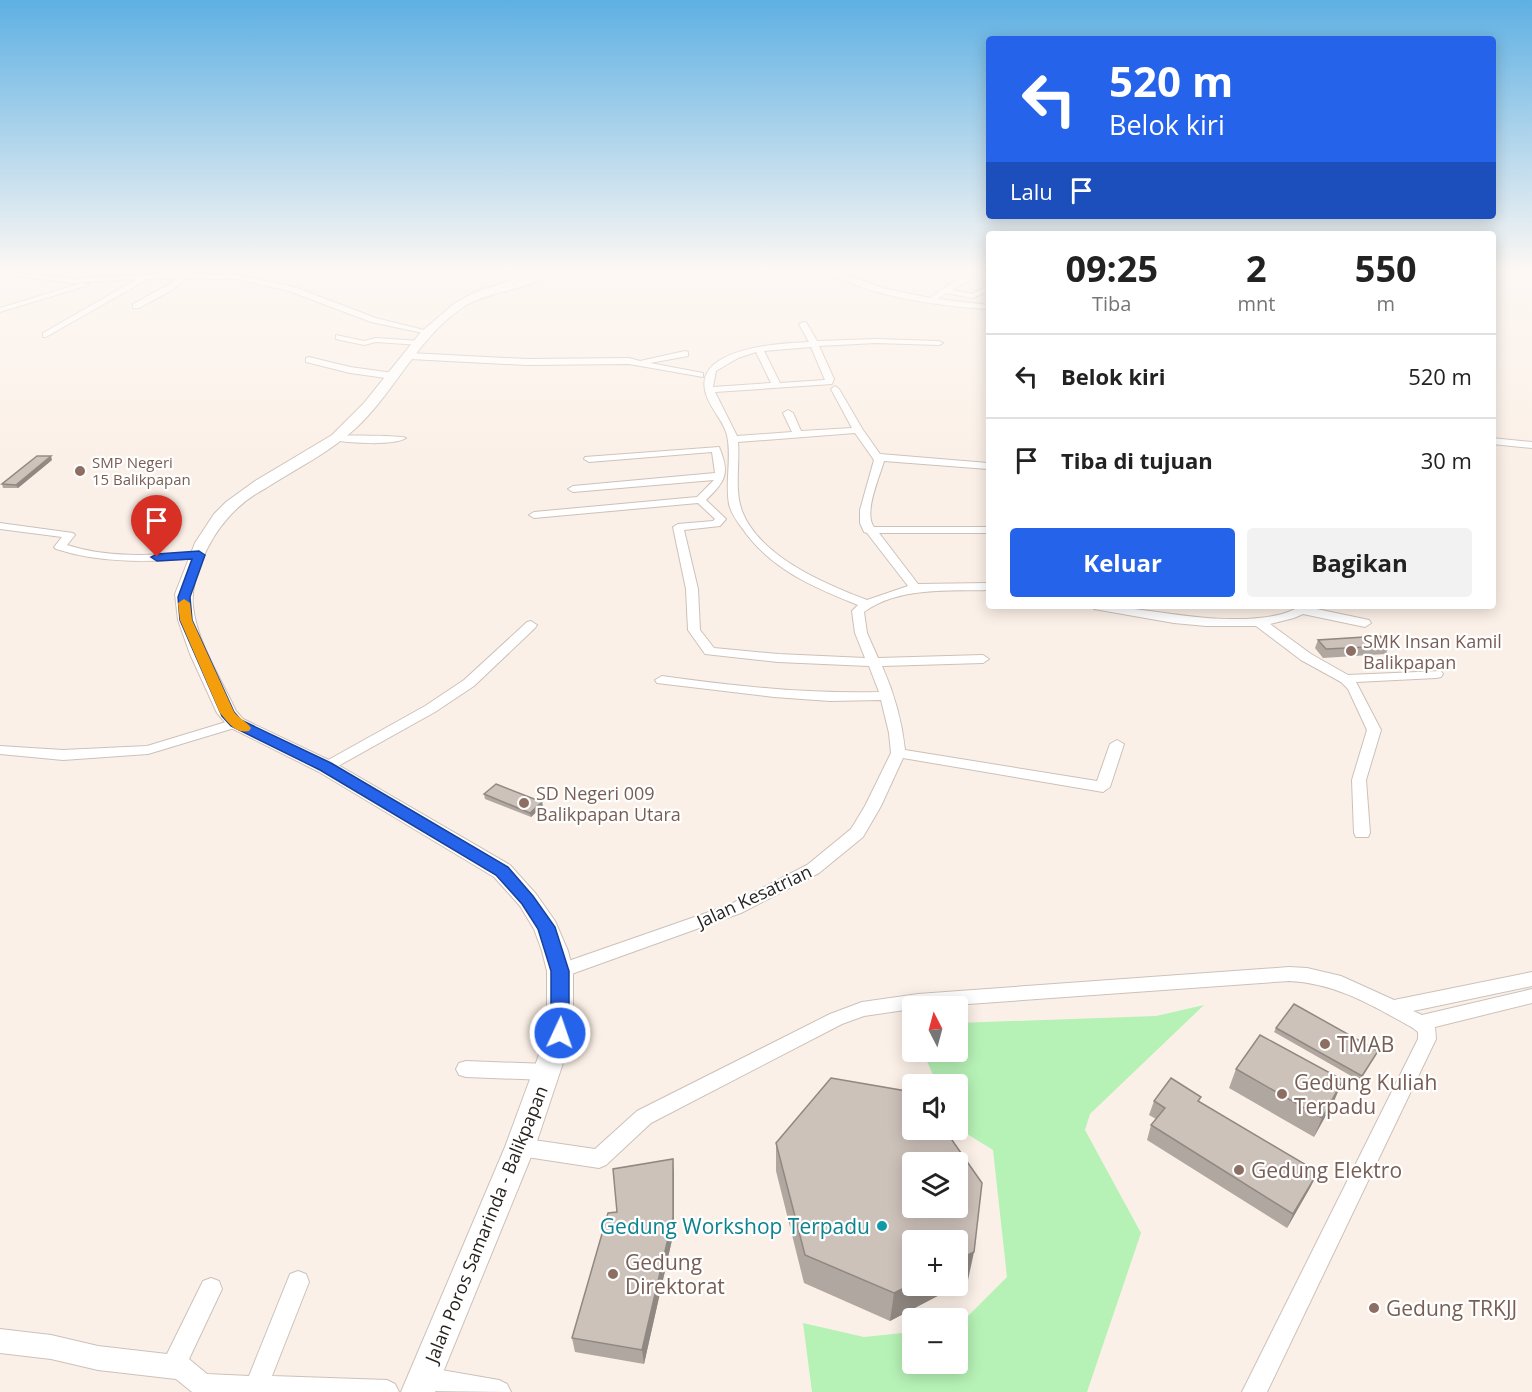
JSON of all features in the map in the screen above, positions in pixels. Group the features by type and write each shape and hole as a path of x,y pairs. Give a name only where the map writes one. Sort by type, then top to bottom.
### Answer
{"highway":[{"path":"236,723 227,713 186,620 184,597 207,536 229,507 337,438 367,410 428,336"},
{"name":"Jalan Poros Samarinda - Balikpapan","path":"236,723 326,767 502,871 528,900 546,927 560,971 560,1033 547,1072 520,1147 421,1385"}],"street":[{"path":"404,336 419,344"},
{"path":"709,390 830,381 810,336"},
{"path":"339,337 364,343 376,340 419,344 527,362 636,362 685,354"},
{"path":"867,604 796,573 757,543 736,510 733,439 726,418 715,404 709,390 710,376 716,366 759,349 876,341 939,343"},
{"path":"759,349 777,386"},
{"path":"309,360 350,370 393,376"},
{"path":"636,362 700,375"},
{"path":"835,389 858,430 879,460 877,474 863,510 868,530 915,588"},
{"path":"788,413 798,435"},
{"path":"733,439 858,430"},
{"path":"337,438 401,438"},
{"path":"1496,441 1532,445"},
{"path":"534,515 700,500 718,483 721,476 716,449 589,459"},
{"path":"878,456 986,466"},
{"path":"573,489 721,476"},
{"path":"700,500 722,519 716,524 678,527 692,589 694,630 710,651 807,662 875,663 983,659"},
{"path":"0,526 69,534 60,546 81,553 126,557 199,555"},
{"path":"868,530 986,530"},
{"path":"986,586 915,588 860,608 857,615 861,633 875,663 886,696 898,753 1103,787 1117,744"},
{"path":"1111,609 1179,621 1258,621 1279,618 1302,609"},
{"path":"1309,609 1365,623"},
{"path":"1258,621 1306,657 1346,679 1354,688 1374,730 1359,780 1362,833"},
{"path":"326,767 430,709 469,683 531,625"},
{"path":"1346,679 1436,674"},
{"path":"662,680 779,694 844,698 886,696"},
{"path":"0,750 63,755 148,750 236,723"},
{"name":"Jalan Kesatrian","path":"560,971 735,909 813,869 842,847 864,823 898,753"},
{"path":"520,1147 599,1159 644,1117 836,1019 862,1009 895,1004 1306,974 1338,981 1420,1023 1427,1029 1427,1039 1254,1392"},
{"path":"1391,1008 1532,979"},
{"path":"1420,1023 1532,996"},
{"path":"466,1069 547,1072"},
{"path":"256,1387 298,1282"},
{"path":"211,1289 177,1358 181,1368 202,1386 387,1392"},
{"path":"0,1341 51,1347 98,1358 181,1368"},
{"path":"421,1385 500,1392"}],"green space":[{"path":"1204,1005 1090,1114 1085,1130 1141,1233 1087,1392 812,1392 803,1323 864,1337 902,1333 902,1374 968,1374 968,1315 1007,1277 993,1150 968,1135 968,1074 933,1074 927,1062 968,1062 968,1023 1156,1016"}],"building":[{"path":"37,456 51,456 16,485 2,484"},
{"path":"1380,636 1389,646 1326,649 1318,640"},
{"name":"SD Negeri 009 Balikpapan Utara","path":"496,784 542,802 530,813 484,794"},
{"name":"TMAB","path":"1294,1004 1378,1051 1362,1076 1276,1028"},
{"path":"1260,1035 1343,1080 1322,1118 1236,1069"},
{"name":"Gedung Workshop Terpadu","path":"831,1078 902,1090 902,1140 952,1140 960,1152 902,1152 902,1218 968,1218 968,1163 982,1183 974,1252 968,1255 968,1230 902,1230 902,1289 894,1293 805,1255 776,1143"},
{"name":"Gedung Elektro","path":"1171,1078 1201,1097 1198,1101 1318,1172 1293,1214 1151,1125 1165,1108 1154,1101"},
{"path":"673,1159 673,1217 642,1350 572,1338 608,1213 617,1212 613,1169"}],"slow traffic":[{"path":"184,603 186,620 227,713 244,728"}],"place":[{"name":"SMP Negeri 15 Balikpapan","path":"80,471"},
{"name":"SMK Insan Kamil Balikpapan","path":"1351,651"},
{"name":"SD Negeri 009 Balikpapan Utara","path":"524,803"},
{"name":"TMAB","path":"1325,1044"},
{"name":"Gedung Kuliah Terpadu","path":"1282,1094"},
{"name":"Gedung Elektro","path":"1239,1170"},
{"name":"Gedung Workshop Terpadu","path":"882,1226"},
{"name":"Gedung Direktorat","path":"613,1274"},
{"name":"Gedung TRKJJ","path":"1374,1308"}],"route":[{"path":"157,557 199,555 188,580 184,597 186,620 227,713 236,723 326,767 502,871 528,900 546,927 560,971 560,1033"}]}
